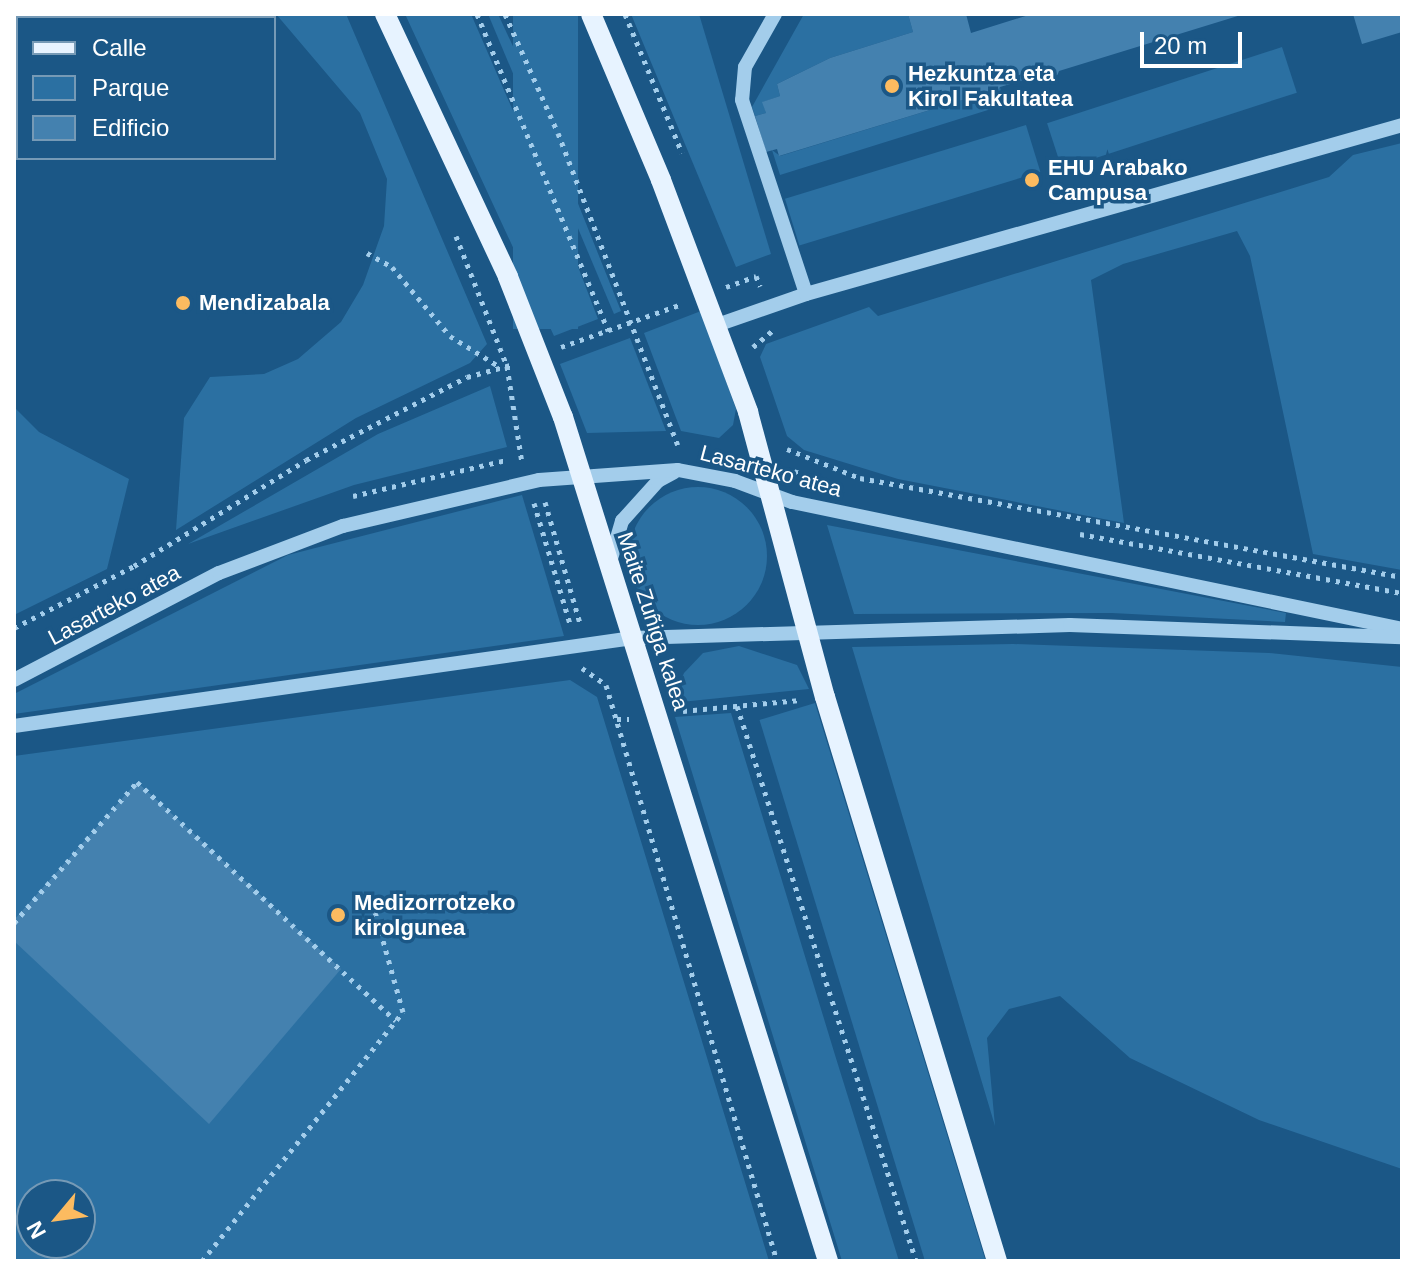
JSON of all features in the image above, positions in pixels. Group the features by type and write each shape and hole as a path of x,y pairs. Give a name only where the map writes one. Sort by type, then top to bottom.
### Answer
{"main road":[{"name":"Maite Zuñiga kalea","path":"385,14 540,355 633,638 828,1261"},
{"path":"591,14 717,325 771,497 808,631 997,1261"}],"street":[{"path":"775,14 745,67 742,100 806,294"},
{"path":"717,325 806,294 1402,125"},
{"path":"609,566 622,521 658,481 678,470"},
{"name":"Lasarteko atea","path":"14,680 219,573 343,526 580,474 678,470 735,481 771,497 1402,629"},
{"path":"14,726 633,638 1070,625 1402,637"}],"path":[{"path":"14,628 134,566 306,460 467,377 608,331 477,14"},
{"path":"505,14 558,133 678,445"},
{"path":"450,222 504,367 533,482 582,645"},
{"path":"367,253 392,267 450,336 504,367"},
{"path":"787,449 860,478 1402,577"},
{"path":"794,471 828,483"},
{"path":"533,482 582,645 582,671 606,685 777,1261"},
{"path":"1066,532 1402,593"},
{"path":"737,706 916,1261"},
{"path":"628,708 634,728"},
{"path":"617,719 631,719"},
{"path":"14,923 137,782 396,1021"},
{"path":"202,1261 403,1012 369,890"}],"green space":[{"path":"276,14 346,14 487,344 470,363 356,418 176,530 184,418 210,377 264,374 298,359 341,322 363,285 384,226 387,179 360,113"},
{"path":"405,14 471,14 553,203 545,206 556,233 564,230 598,319 554,336"},
{"path":"488,14 498,14 529,81 621,311 614,314"},
{"path":"513,14 578,14 578,329 513,329"},
{"path":"631,14 699,14 771,254 736,267"},
{"path":"804,14 908,14 913,32 830,58 777,84 780,96 763,102 766,113 755,116 752,107"},
{"path":"1282,47 1297,93 1062,169 1047,123"},
{"path":"1000,87 1004,105 780,175 772,150 780,156 989,92 994,95"},
{"path":"1026,125 1040,172 799,246 785,199"},
{"path":"1402,143 1402,570 1313,554 1250,256 1237,231 1123,264 1091,280 1124,523 898,479 804,450 787,436 760,357 766,344 869,307 878,316 1329,177 1353,155"},
{"path":"701,311 736,409 733,425 719,438 681,431 644,333"},
{"path":"630,338 666,431 587,433 560,364"},
{"path":"490,386 507,447 354,485 188,544 378,434"},
{"path":"14,407 39,432 129,479 107,569 14,615"},
{"path":"698,487 724,492 747,507 762,530 767,556 762,582 747,605 724,620 698,625 672,620 649,605 634,582 629,556 634,530 649,507 672,492"},
{"path":"522,495 564,636 14,714 14,694 288,555"},
{"path":"827,525 1286,613 1285,622 1112,613 854,614"},
{"path":"1013,644 1269,653 1402,667 1402,1169 1259,1120 1130,1058 1060,996 1009,1009 987,1038 995,1126 852,647"},
{"path":"739,646 797,665 809,689 671,703 684,673 703,653"},
{"name":"Medizorrotzeko kirolgunea","path":"570,680 597,697 769,1261 14,1261 14,756"},
{"path":"815,703 985,1261 925,1261 760,720"},
{"path":"731,713 899,1261 842,1261 675,717"}],"building":[{"name":"Hezkuntza eta Kirol Fakultatea","path":"908,14 966,14 971,33 1032,14 1241,15 1059,71 1057,76 1048,73 1000,87 994,95 989,92 779,156 777,149 766,152 755,116 766,113 762,102 780,96 777,84 830,58 913,32"},
{"path":"1353,14 1402,14 1402,32 1362,44"},
{"path":"137,782 341,969 209,1124 14,941 14,920"}],"place":[{"name":"Hezkuntza eta Kirol Fakultatea","path":"892,86"},
{"name":"EHU Arabako Campusa","path":"1032,180"},
{"name":"Mendizabala","path":"183,303"},
{"name":"Medizorrotzeko kirolgunea","path":"338,915"}]}
